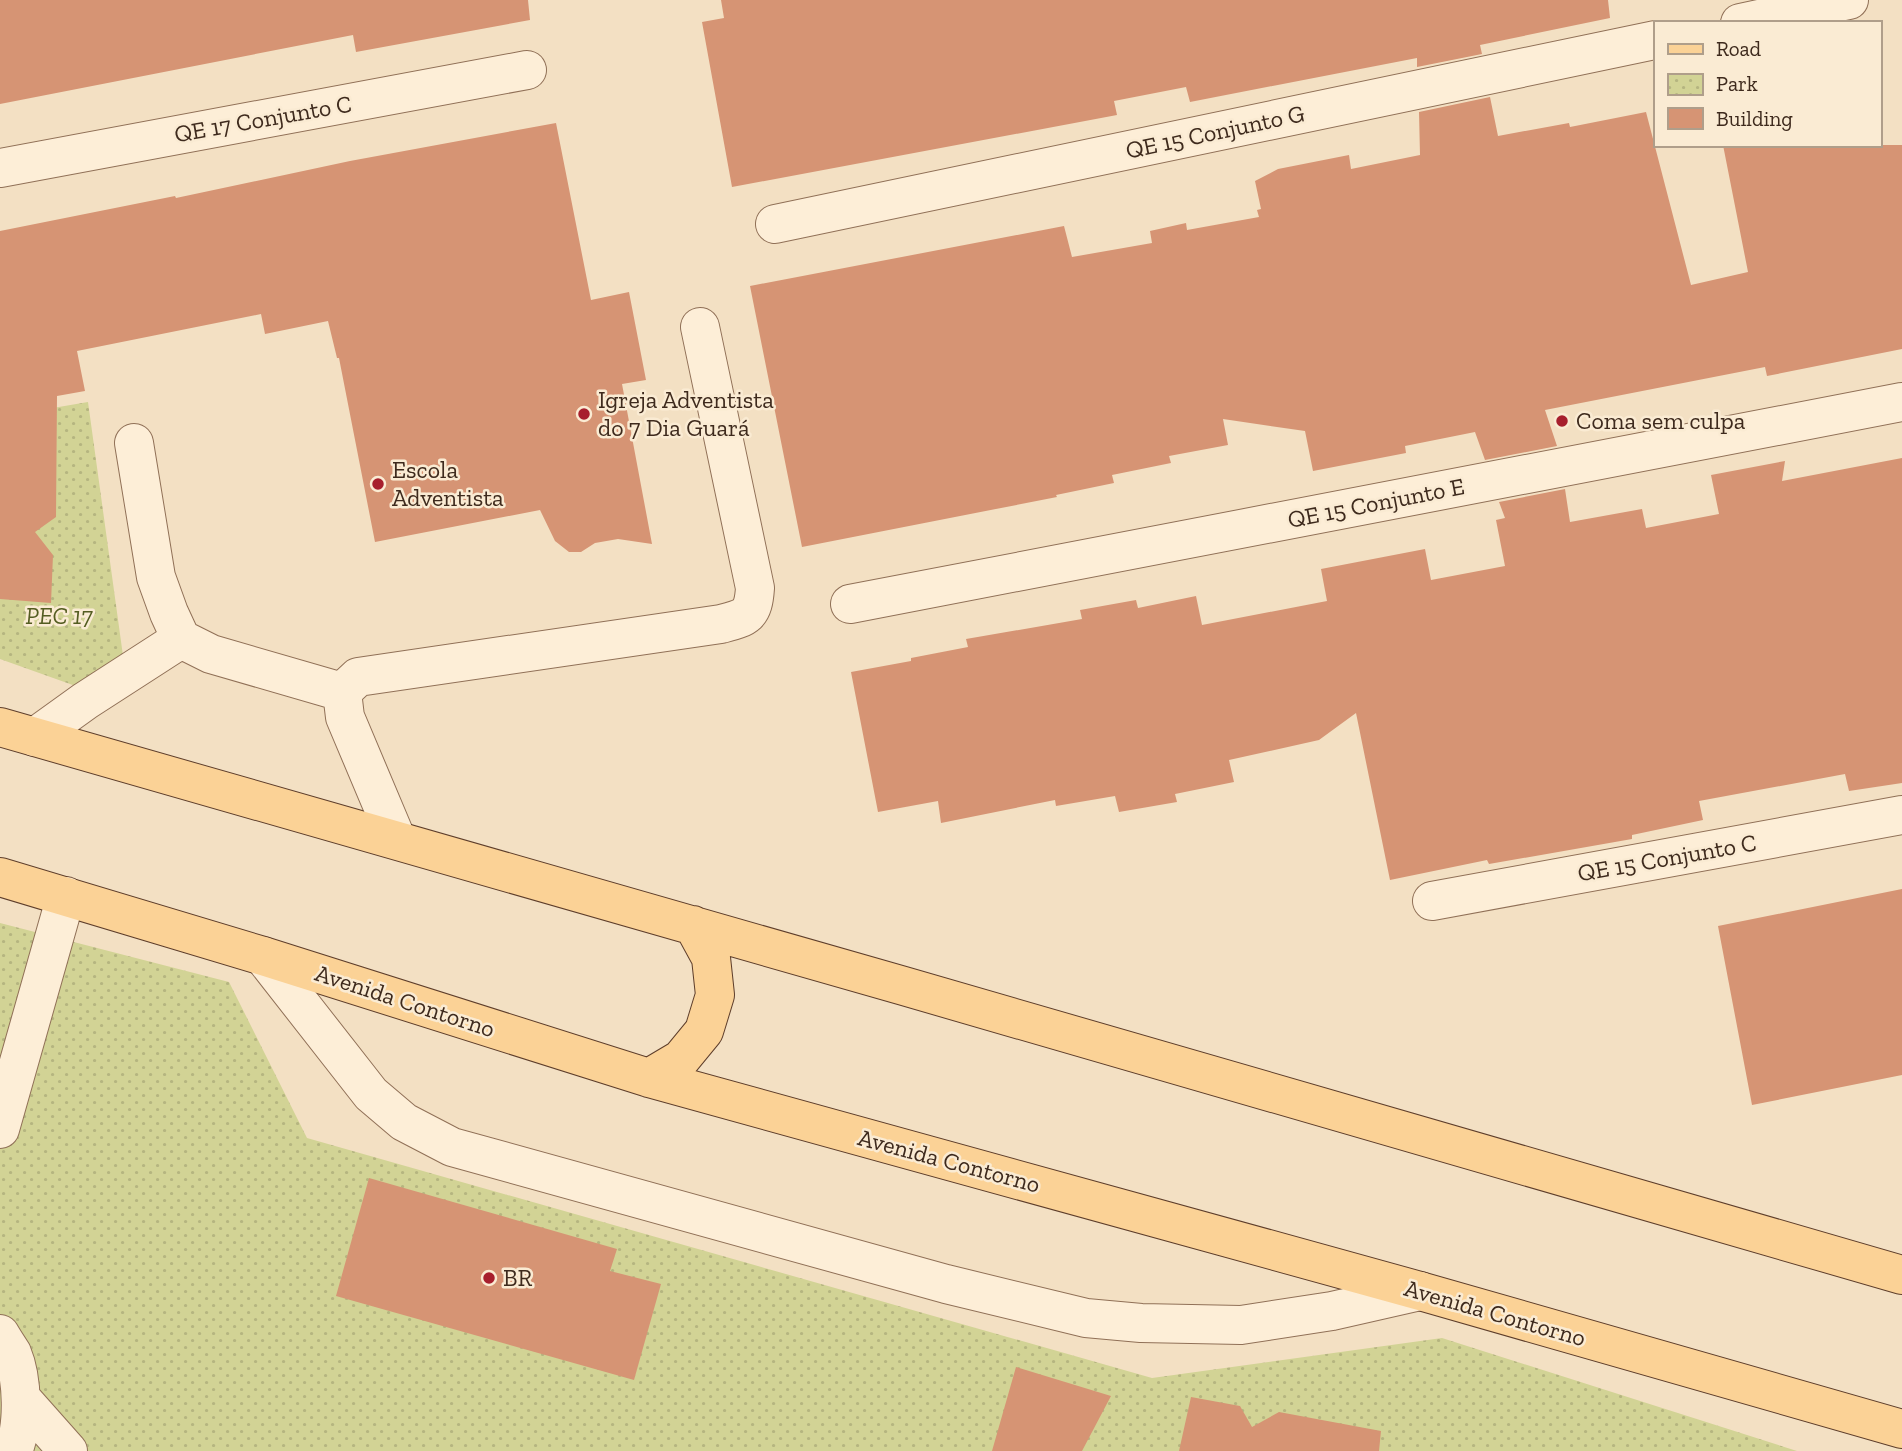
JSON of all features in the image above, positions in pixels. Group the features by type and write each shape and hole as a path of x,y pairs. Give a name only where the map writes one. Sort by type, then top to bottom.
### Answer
{"main road":[{"path":"17,732 396,838 1902,1275"},
{"name":"Avenida Contorno","path":"0,877 263,956 649,1078 1420,1291 1902,1429"},
{"path":"649,1078 681,1059 704,1031 715,995 711,958 693,925"}],"street":[{"path":"1749,21 1849,0"},
{"name":"QE 15 Conjunto G","path":"775,225 1654,40"},
{"name":"QE 17 Conjunto C","path":"0,168 527,70"},
{"path":"342,692 358,677 708,626 744,618 754,607 755,587 700,327"},
{"name":"QE 15 Conjunto E","path":"850,604 1902,402"},
{"path":"134,443 156,577 181,639 211,653 342,692"},
{"path":"17,732 85,701 181,639"},
{"path":"342,692 345,717 396,838"},
{"name":"QE 15 Conjunto C","path":"1432,901 1902,815"},
{"path":"0,1129 66,897"},
{"path":"263,956 371,1094 404,1122 452,1147 946,1284 1086,1318 1141,1323 1241,1325 1332,1311 1420,1291"},
{"path":"0,1334 13,1355 21,1398 17,1442 13,1451"},
{"path":"21,1398 68,1451"}],"green space":[{"name":"PEC 17","path":"88,402 124,663 84,689 0,659 0,417"},
{"path":"0,923 229,982 307,1138 1152,1378 1442,1338 1797,1451 0,1451"}],"building":[{"path":"0,0 528,0 530,20 356,52 353,35 0,104"},
{"path":"721,0 1608,0 1610,18 1480,45 1482,54 1417,67 1417,58 1190,102 1186,87 1114,101 1117,115 732,187 702,22 724,18"},
{"path":"1490,97 1498,136 1569,123 1570,127 1646,112 1691,285 1748,272 1723,147 1902,145 1902,349 1767,376 1765,367 1545,410 1557,446 1485,460 1475,432 1405,446 1406,453 1313,471 1305,431 1223,419 1228,445 1169,456 1171,463 1112,475 1114,483 1056,495 1057,497 802,547 750,286 1064,226 1072,257 1152,243 1150,231 1186,223 1187,230 1259,217 1257,210 1261,209 1255,181 1278,169 1349,155 1351,169 1420,155 1419,112"},
{"path":"556,123 591,300 629,292 646,380 622,384 652,544 618,539 595,543 581,552 569,552 555,541 540,510 375,542 339,358 328,321 265,334 261,314 77,351 85,391 57,396 56,517 35,532 53,555 51,603 0,599 0,231"},
{"path":"1902,458 1902,783 1849,791 1845,774 1699,801 1703,820 1632,835 1632,839 1489,864 1487,860 1390,880 1356,713 1319,740 1229,760 1234,782 1175,794 1177,802 1119,812 1115,796 1056,806 1055,800 941,823 938,801 878,812 851,672 968,647 966,639 1082,619 1080,610 1136,600 1138,608 1196,596 1202,625 1327,601 1321,569 1425,549 1431,580 1505,566 1496,520 1505,518 1499,502 1565,489 1570,522 1642,509 1646,528 1719,514 1711,475 1785,461 1782,481"},
{"path":"1902,889 1902,1075 1752,1105 1718,926"},
{"name":"BR","path":"369,1178 617,1249 610,1271 661,1284 634,1380 336,1296"},
{"path":"1016,1367 1111,1396 1082,1451 992,1451"},
{"path":"1191,1397 1240,1406 1252,1427 1279,1412 1381,1431 1379,1451 1179,1451"}],"place":[{"name":"Igreja Adventista do 7 Dia Guará","path":"584,414"},
{"name":"Coma sem culpa","path":"1562,421"},
{"name":"Escola Adventista","path":"378,484"},
{"name":"BR","path":"489,1278"}]}
